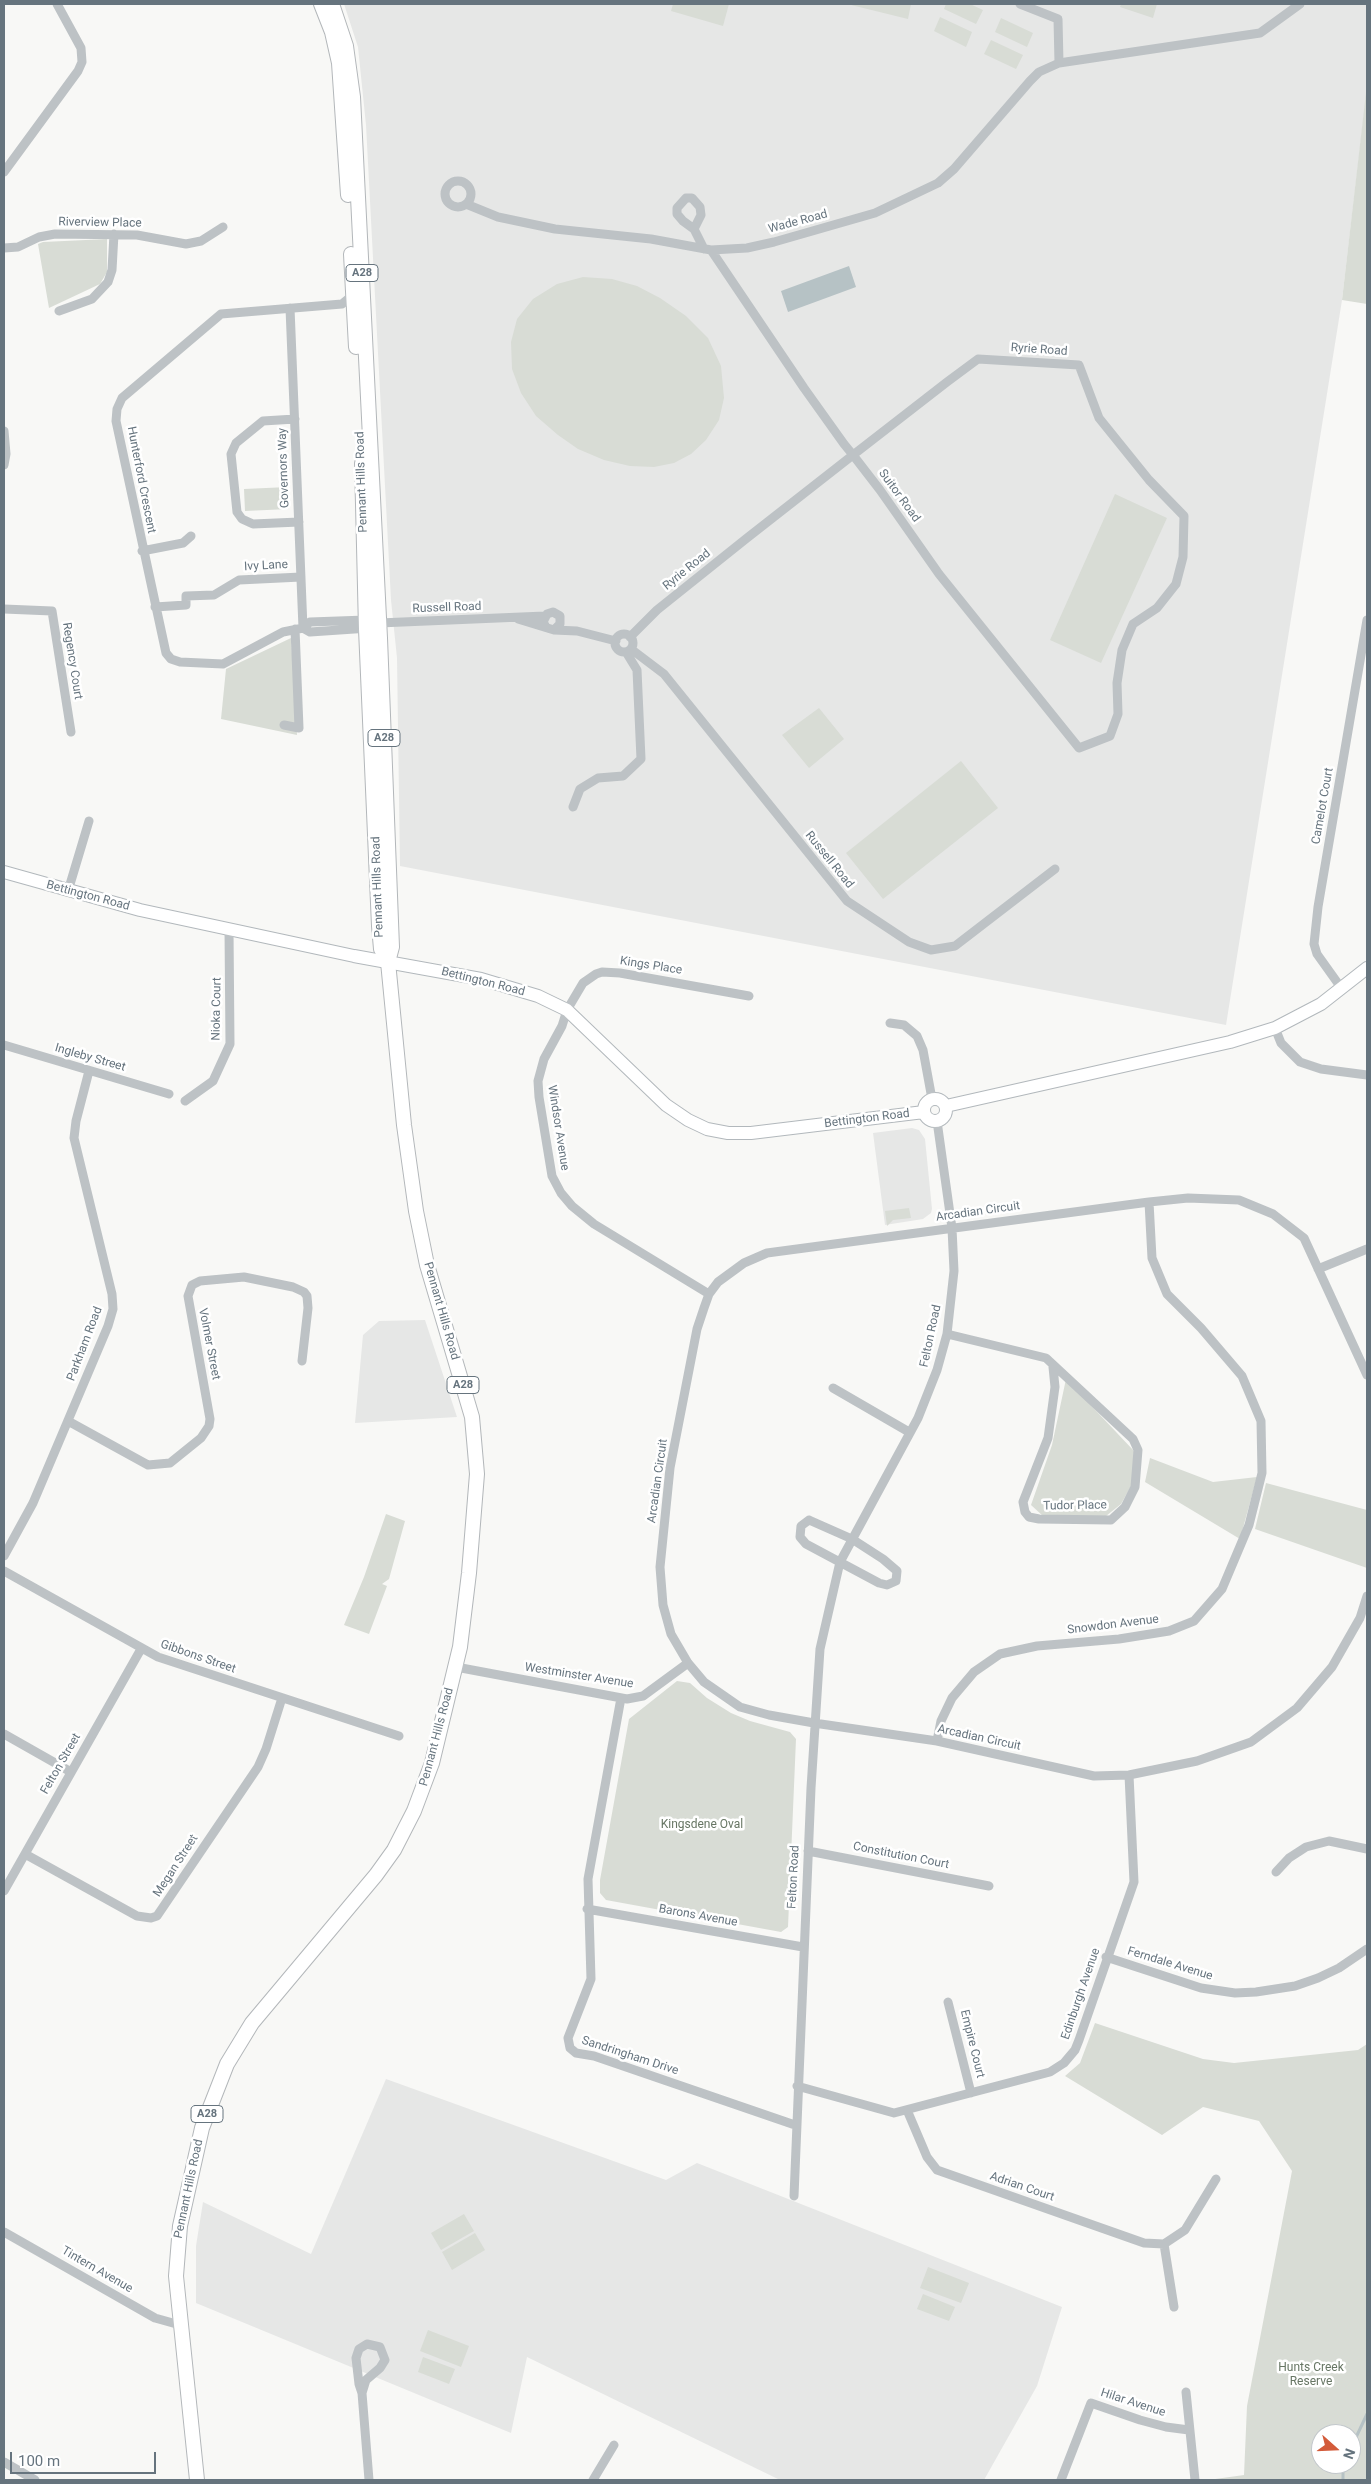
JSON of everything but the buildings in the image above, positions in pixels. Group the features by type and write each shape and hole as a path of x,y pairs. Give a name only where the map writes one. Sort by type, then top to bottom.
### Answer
{"highway":[{"name":"Pennant Hills Road","path":"197,2480 176,2276 180,2226 202,2128 218,2083 241,2039 263,2007 376,1875 405,1832 432,1763 456,1667 470,1573 477,1474 476,1448 466,1392 427,1265 416,1211 404,1125 388,962 392,947 370,624 342,82 332,32 321,4"},
{"name":"Pennant Hills Road","path":"332,4 346,46 353,97 370,624"}],"main road":[{"name":"Bettington Road","path":"4,872 140,910 229,930 510,986 538,996 567,1010 666,1104 688,1120 708,1129 728,1133 751,1133 924,1112"},
{"path":"946,1106 1230,1042 1275,1028 1299,1017 1342,989 1367,968"},
{"path":"932,1099 940,1100 946,1106 945,1115 937,1121 927,1118 924,1112 926,1104 932,1099"}],"street":[{"path":"4,172 78,71 82,62 81,48 56,4"},
{"path":"1020,4 1058,19 1059,63"},
{"name":"Wade Road","path":"466,204 488,214 555,228 651,239 707,250 747,248 808,233 875,213 919,194 938,183 954,169 1010,102 1039,72 1059,63 1260,33 1300,4"},
{"path":"471,192 466,204 458,207 449,204 445,198 446,188 453,181 460,180 467,184 488,214"},
{"name":"Riverview Place","path":"4,248 18,247 46,235 142,235 186,244 201,241 223,227"},
{"name":"Suitor Road","path":"694,229 804,388 939,574 1079,748"},
{"path":"59,311 92,299 108,282 112,270 114,234"},
{"name":"Hunterford Crescent","path":"353,295 342,304 222,314 122,398 117,409 116,421 155,607 166,653 171,659 180,662 223,664 283,632 299,629 310,632 370,624"},
{"name":"Governors Way","path":"284,725 299,728 301,577 290,308"},
{"name":"Ryrie Road","path":"630,636 657,610 978,359 1079,365 1099,418 1149,480 1184,516 1183,557 1176,584 1157,608 1133,624 1122,650 1117,683 1118,714 1110,736 1079,748"},
{"path":"295,419 263,422 236,444 231,454 237,512 242,520 253,524 299,522"},
{"path":"4,431 6,454 4,465"},
{"path":"142,550 183,543 191,536"},
{"name":"Ivy Lane","path":"155,607 186,605 186,596 214,595 239,580 301,577"},
{"name":"Regency Court","path":"4,609 52,611 71,732"},
{"path":"549,612 555,612 560,616 561,621 559,627 550,628 544,622 545,616 549,612"},
{"name":"Russell Road","path":"370,624 545,616"},
{"path":"516,618 550,628 577,631 616,641"},
{"name":"Camelot Court","path":"1342,989 1317,954 1314,944 1318,907 1367,620"},
{"path":"561,621 577,631"},
{"path":"621,634 630,636 633,643 628,650 618,649 616,641 621,634"},
{"path":"573,806 580,789 598,778 623,776 642,759 637,670 628,650"},
{"name":"Russell Road","path":"628,650 664,674 847,901 908,942 931,950 954,946 1055,869"},
{"path":"68,891 89,821"},
{"name":"Nioka Court","path":"185,1101 213,1081 230,1044 229,930"},
{"name":"Kings Place","path":"567,1010 583,983 602,972 749,996"},
{"name":"Windsor Avenue","path":"567,1010 562,1026 544,1059 538,1081 552,1176 561,1193 594,1224 709,1294"},
{"path":"890,1023 904,1025 917,1036 924,1050 932,1099"},
{"path":"1275,1028 1281,1042 1300,1062 1321,1069 1367,1075"},
{"name":"Ingleby Street","path":"4,1046 169,1094"},
{"name":"Parkham Road","path":"4,1556 33,1503 108,1326 113,1309 112,1294 74,1138 76,1121 88,1071"},
{"name":"Felton Road","path":"794,2196 795,2125 803,1947 814,1724 820,1649 840,1562 918,1418 937,1370 947,1334 954,1271 952,1228 937,1121"},
{"name":"Arcadian Circuit","path":"1367,1375 1304,1238 1273,1214 1239,1200 1188,1198 1149,1202 767,1253 744,1263 718,1282 709,1294 697,1329 670,1468 660,1567 663,1605 669,1627 688,1663 704,1682 740,1707 768,1715 814,1724 937,1741 1094,1776 1129,1775 1196,1761 1251,1742 1297,1708 1332,1667 1364,1620 1367,1596"},
{"name":"Snowdon Avenue","path":"937,1741 941,1721 952,1698 974,1672 1000,1654 1037,1646 1119,1639 1169,1631 1194,1621 1222,1589 1249,1525 1262,1473 1261,1422 1242,1376 1201,1328 1166,1294 1152,1258 1149,1202"},
{"path":"1318,1268 1367,1249"},
{"name":"Volmer Street","path":"68,1421 148,1465 170,1463 201,1438 209,1426 210,1419 188,1296 192,1285 200,1281 244,1277 293,1287 304,1292 307,1296 308,1308 302,1361"},
{"name":"Tudor Place","path":"947,1334 1046,1358 1053,1367 1133,1439 1138,1450 1135,1487 1125,1507 1110,1520 1039,1519 1029,1517 1025,1512 1023,1502 1048,1438 1055,1387 1053,1367"},
{"path":"833,1388 909,1432"},
{"path":"809,1520 852,1539 897,1571 896,1581 887,1585 879,1583 806,1544 800,1537 801,1526 809,1520"},
{"name":"Gibbons Street","path":"4,1571 141,1650 399,1736"},
{"name":"Felton Street","path":"4,1891 141,1650"},
{"name":"Westminster Avenue","path":"456,1667 632,1699 643,1696 688,1663"},
{"name":"Megan Street","path":"25,1854 136,1916 151,1918 157,1916 163,1910 177,1886 258,1767 266,1749 282,1698"},
{"name":"Sandringham Drive","path":"620,1698 588,1879 587,1909 591,1979 568,2038 568,2044 572,2051 594,2056 795,2125"},
{"path":"4,1734 71,1772"},
{"name":"Edinburgh Avenue","path":"797,2086 894,2113 1050,2072 1070,2058 1134,1882 1129,1775"},
{"path":"1276,1872 1289,1858 1306,1847 1329,1841 1367,1849"},
{"name":"Constitution Court","path":"808,1851 989,1886"},
{"name":"Barons Avenue","path":"587,1909 803,1947"},
{"name":"Ferndale Avenue","path":"1106,1958 1201,1988 1235,1993 1295,1986 1339,1968 1367,1949"},
{"name":"Empire Court","path":"948,2002 971,2092"},
{"name":"Adrian Court","path":"907,2110 927,2157 937,2170 1144,2243 1164,2244"},
{"path":"1174,2307 1164,2244 1185,2230 1216,2179"},
{"name":"Tintern Avenue","path":"4,2232 155,2318 180,2325"},
{"path":"362,2393 366,2380 380,2368 385,2360 383,2351 372,2344 363,2346 357,2354 369,2480"},
{"path":"1186,2392 1195,2480"},
{"name":"Hilar Avenue","path":"1061,2480 1091,2403 1148,2422 1189,2430"},
{"path":"592,2480 614,2445"},
{"path":"4,2462 35,2480"}],"shaded area":[{"path":"344,4 1367,4 1367,89 1342,300 1226,1025 400,866 397,658 391,600 366,125 358,47"},
{"path":"849,266 856,287 788,312 781,291"},
{"path":"912,1128 919,1130 925,1139 931,1213 923,1219 885,1225 873,1133"},
{"path":"425,1320 457,1417 355,1423 363,1335 379,1321"},
{"path":"386,2079 666,2180 697,2163 1062,2307 1037,2386 984,2480 780,2480 527,2357 511,2433 196,2303 196,2246 203,2202 311,2254"}],"green space":[{"path":"673,4 729,4 723,26 671,11"},
{"path":"847,4 911,4 908,19"},
{"path":"946,4 970,4 983,10 976,24 944,9"},
{"path":"1121,4 1157,4 1153,18 1120,7"},
{"path":"940,17 972,32 966,47 934,31"},
{"path":"1001,18 1033,33 1027,47 995,32"},
{"path":"991,40 1023,55 1016,69 984,54"},
{"path":"1367,84 1367,304 1342,300"},
{"path":"107,239 107,272 100,284 49,308 38,244 43,242"},
{"path":"583,277 612,279 637,286 660,298 686,316 708,338 721,366 724,398 719,420 706,440 691,454 674,463 654,467 630,466 604,460 578,449 558,435 536,416 521,393 512,369 511,342 517,319 533,299 557,284"},
{"path":"288,487 289,509 245,511 244,489"},
{"path":"1115,494 1167,518 1101,663 1050,640"},
{"path":"291,638 297,735 221,719 226,669"},
{"path":"819,708 844,739 809,768 782,735"},
{"path":"961,761 998,808 883,899 846,853"},
{"path":"909,1208 911,1218 893,1220 887,1226 885,1211"},
{"path":"1066,1379 1134,1451 1132,1484 1121,1504 1106,1516 1043,1516 1031,1505 1052,1445"},
{"path":"1150,1458 1213,1482 1257,1477 1240,1539 1145,1482"},
{"path":"1266,1483 1367,1510 1367,1568 1255,1529"},
{"path":"386,1514 405,1521 389,1579 382,1584 387,1586 369,1634 344,1625 364,1577"},
{"name":"Kingsdene Oval","path":"677,1681 690,1683 707,1698 731,1713 750,1721 790,1732 796,1739 788,1927 781,1932 606,1900 600,1893 600,1880 629,1719"},
{"name":"Hunts Creek Reserve","path":"1095,2023 1203,2059 1234,2063 1358,2050 1367,2044 1367,2480 1208,2480 1244,2475 1247,2406 1292,2171 1259,2121 1203,2107 1162,2135 1065,2076 1080,2063"},
{"path":"464,2214 474,2231 441,2250 431,2233"},
{"path":"475,2233 485,2250 452,2270 442,2252"},
{"path":"928,2267 969,2283 961,2303 920,2288"},
{"path":"923,2294 955,2307 949,2321 917,2309"},
{"path":"428,2330 469,2346 461,2367 420,2351"},
{"path":"423,2357 455,2369 449,2384 418,2372"}],"waterway":[{"path":"1361,2427 1367,2414"},
{"path":"1343,2474 1343,2480"}]}
